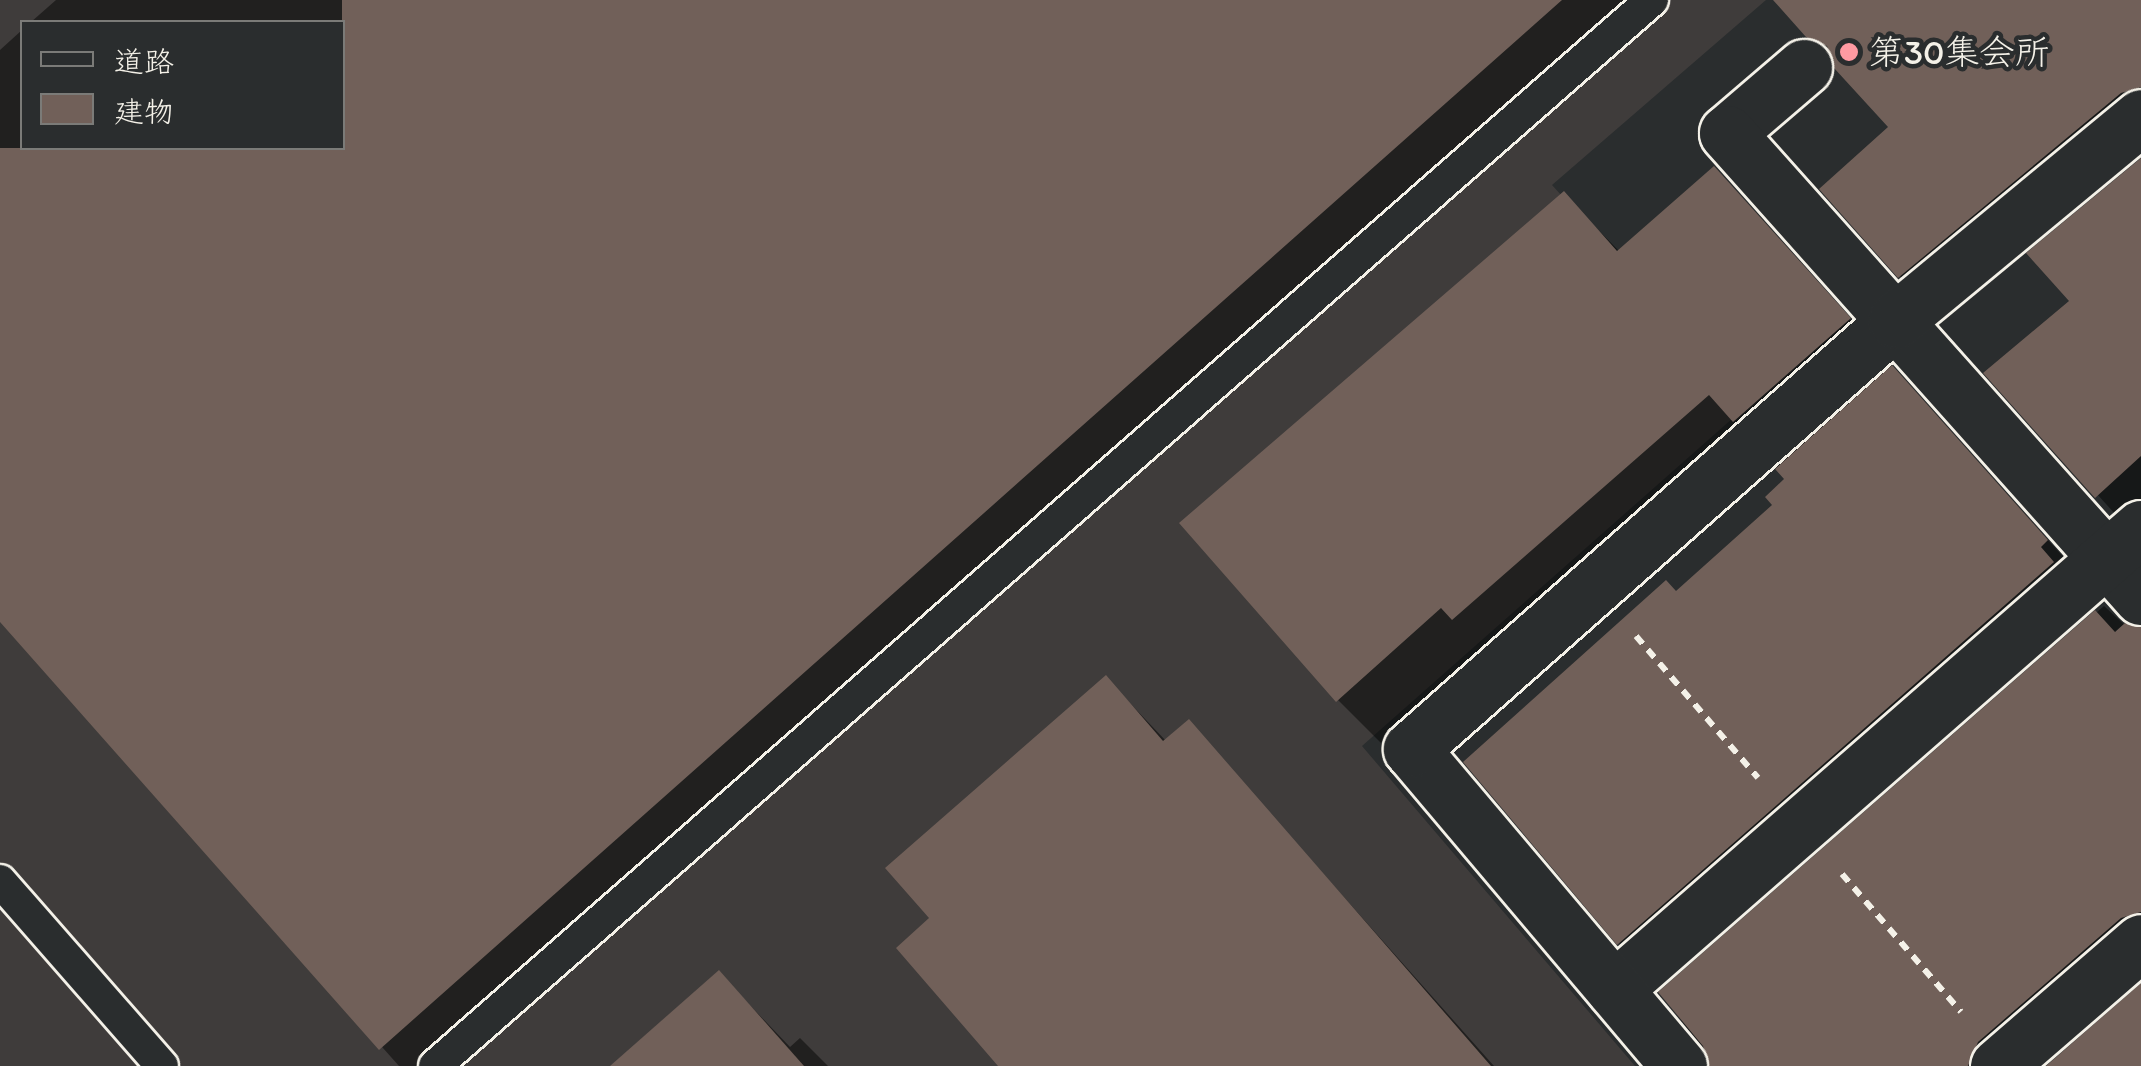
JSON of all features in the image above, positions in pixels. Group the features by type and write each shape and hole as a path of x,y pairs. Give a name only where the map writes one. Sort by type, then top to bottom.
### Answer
{"street":[{"path":"1804,67 1728,133 1896,320 2123,542 2141,598"},
{"path":"1679,1066 1411,749 1896,320 2141,118"},
{"path":"1614,989 2123,542"},
{"path":"1998,1066 2141,942"}],"lane":[{"path":"435,1066 1652,0"},
{"path":"0,882 162,1066"}],"shaded area":[{"path":"0,0 1766,0 1552,185 1750,403 1362,746 1635,1066 0,1066"}],"building":[{"path":"342,0 1562,0 379,1050 0,622 0,148 345,150"},
{"path":"1773,0 2141,0 2141,87 2121,93 1898,278 1819,189 1888,127 1834,68 1827,46 1806,37"},
{"path":"2141,158 2141,456 2095,498 1983,373 2069,301 2026,253"},
{"path":"1714,166 1851,318 1733,422 1709,395 1452,620 1441,608 1336,702 1179,523 1564,191 1617,251"},
{"path":"1892,365 2048,540 2041,547 2054,562 1617,945 1463,762 1666,580 1676,591 1772,505 1765,497 1784,479 1775,469"},
{"path":"2095,610 2115,632 2125,623 2141,627 2141,912 2121,918 1978,1042 1968,1066 1709,1066 1703,1046 1658,992"},
{"path":"1106,675 1163,741 1189,719 1491,1066 998,1066 896,948 929,918 885,868"},
{"path":"719,970 804,1066 610,1066"},
{"path":"2141,983 2141,1066 2046,1066"}],"place":[{"name":"第30集会所","path":"1849,52"}]}
